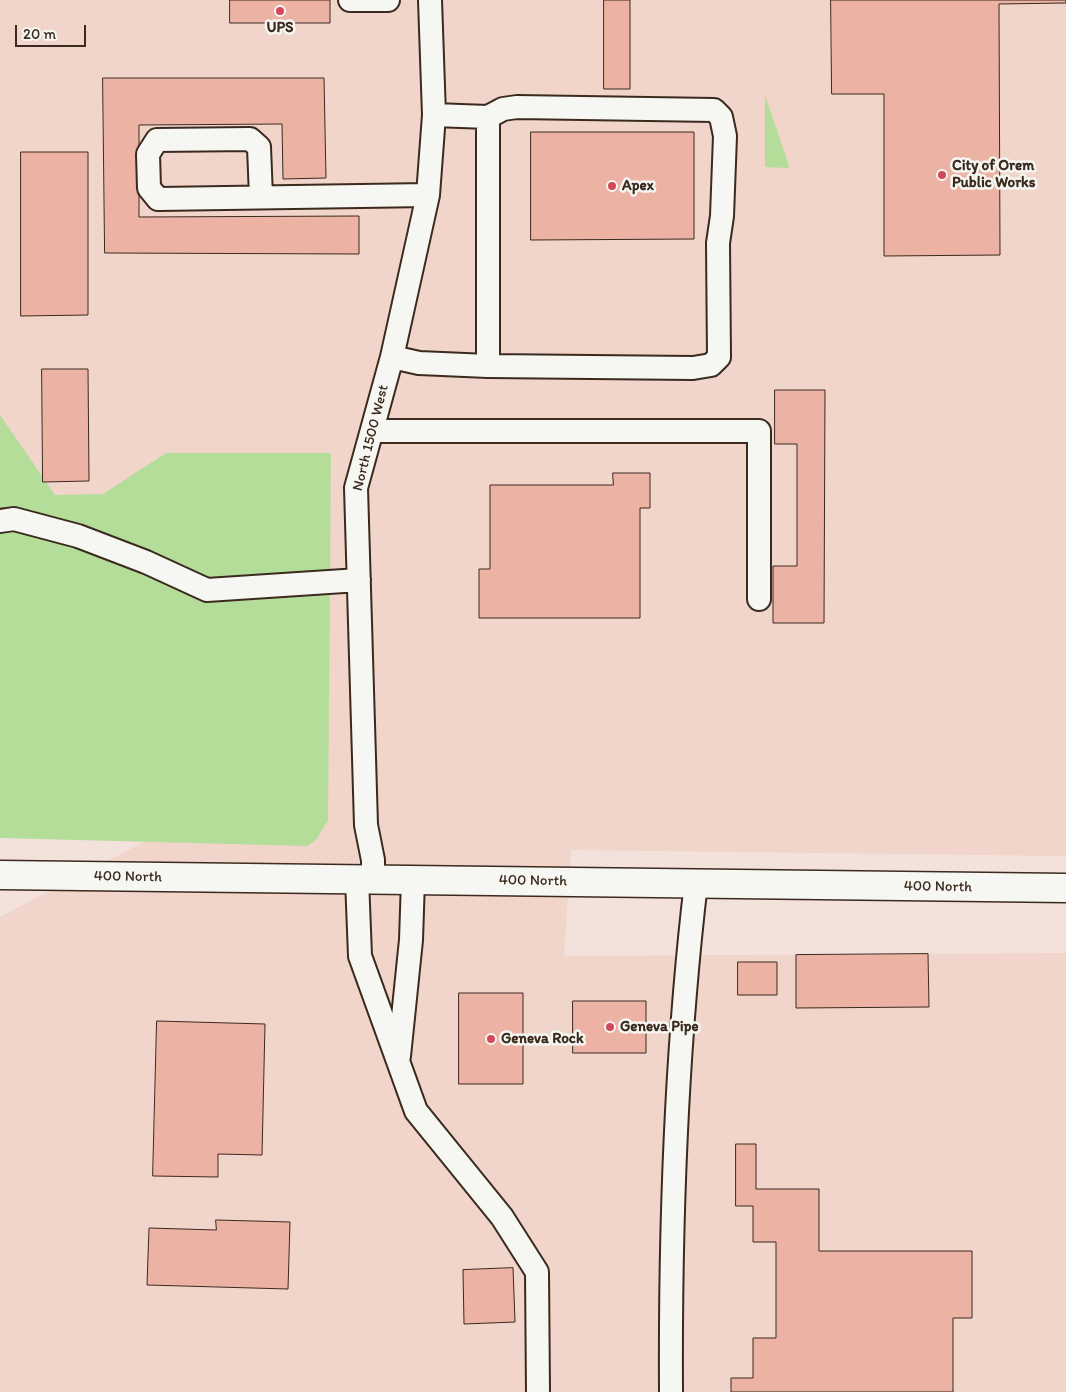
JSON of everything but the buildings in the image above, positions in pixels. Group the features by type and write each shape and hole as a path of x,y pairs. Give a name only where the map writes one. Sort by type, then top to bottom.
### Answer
{"main road":[{"name":"400 North","path":"0,875 1066,888"}],"street":[{"path":"350,0 388,0"},
{"name":"North 1500 West","path":"430,0 434,115 428,195 392,356 356,488 366,825 374,860 365,879 360,956 416,1111 502,1217 537,1272 538,1392"},
{"path":"392,356 419,362 488,366 692,368 711,365 719,357 718,242 722,216 725,136 721,117 714,110 517,107 503,109 488,117 434,115"},
{"path":"488,117 488,366"},
{"path":"261,197 259,147 250,139 157,140 148,154 149,188 158,199 428,195"},
{"path":"372,431 760,431 759,599"},
{"path":"0,521 14,520 78,536 146,562 207,590 359,580"},
{"path":"398,1062 411,940 413,880"},
{"path":"671,1392 673,1227 686,984 696,883"}],"shaded area":[{"path":"0,0 1066,0 1066,856 571,850 564,956 1066,953 1066,1392 0,1392 0,917 217,804 0,656"}],"green space":[{"path":"765,95 788,163 789,167 787,168 765,167"},
{"path":"0,415 55,495 103,494 166,453 331,453 328,820 316,840 307,846 0,838"}],"place":[{"name":"UPS","path":"280,11"},
{"name":"City of Orem Public Works","path":"942,175"},
{"name":"Apex","path":"612,186"},
{"name":"Geneva Pipe","path":"610,1027"},
{"name":"Geneva Rock","path":"491,1039"}]}
